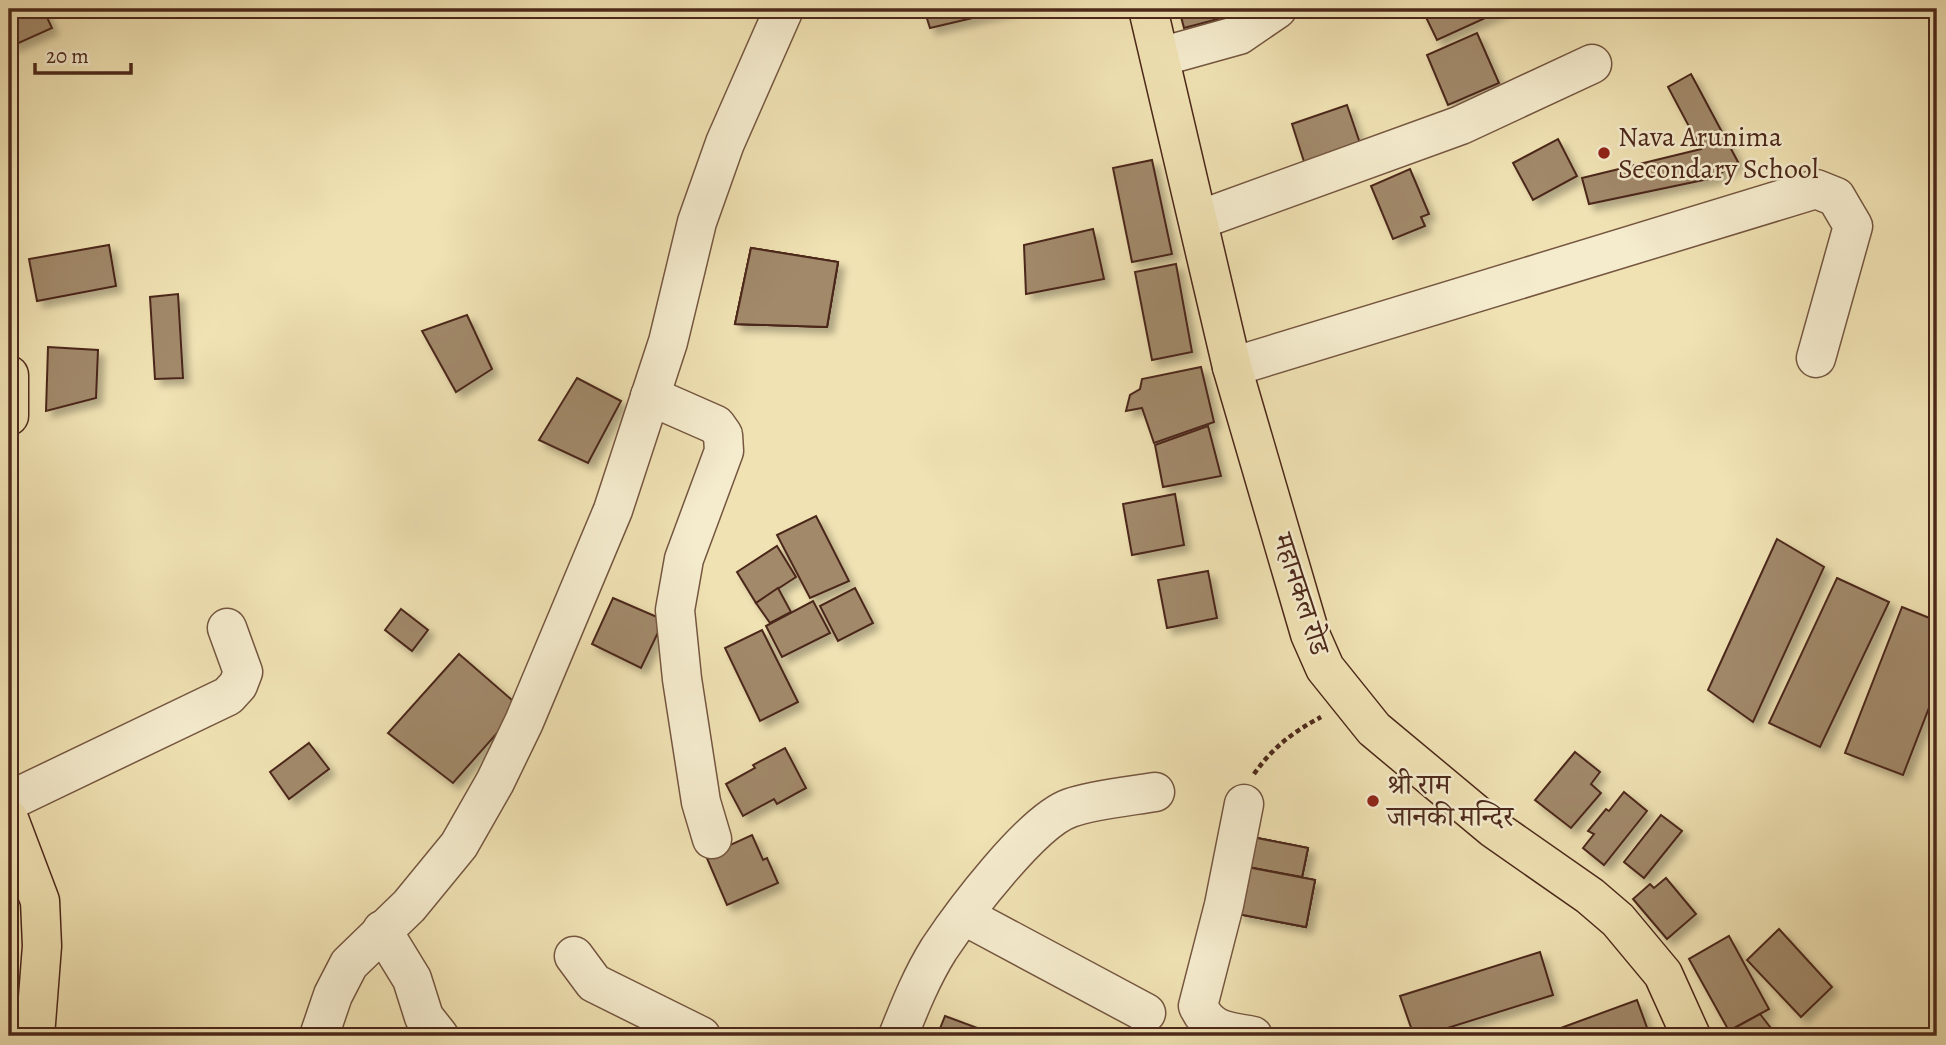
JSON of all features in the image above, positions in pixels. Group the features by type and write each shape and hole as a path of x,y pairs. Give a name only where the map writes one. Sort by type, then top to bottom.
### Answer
{"main road":[{"name":"महानकल रोड","path":"1149,9 1232,367 1310,634 1325,668 1374,729 1494,829 1590,896 1618,920 1663,974 1691,1036"},
{"path":"9,375 9,416"},
{"path":"9,819 40,901 42,946 35,1036"}],"street":[{"path":"319,1036 333,995 349,964 409,906 459,845 495,782 524,722 613,510 668,342 701,211 725,143 785,9"},
{"path":"1160,57 1239,35 1277,9"},
{"path":"1199,220 1461,125 1592,64"},
{"path":"1232,367 1816,189 1836,197 1853,226 1816,358"},
{"path":"650,396 716,425 723,435 724,451 684,559 675,610 682,679 701,802 712,839"},
{"path":"9,801 229,696 238,685 243,672 227,628"},
{"path":"898,1036 915,993 939,949 1011,857 1039,828 1069,808 1155,792"},
{"path":"1244,804 1224,905 1198,1006 1203,1017 1217,1028 1253,1036"},
{"path":"965,914 1146,1013"},
{"path":"382,930 412,979 424,1017 439,1036"},
{"path":"574,957 594,984 701,1036"}],"path":[{"path":"1244,804 1250,780 1265,758 1293,732 1350,702"}],"building":[{"path":"21,9 43,9 52,28 12,46 9,38 9,14"},
{"path":"924,9 1011,9 930,28"},
{"path":"1179,9 1220,9 1222,18 1184,28"},
{"path":"1422,9 1505,9 1437,40"},
{"path":"1477,33 1499,83 1448,105 1427,55"},
{"path":"1691,74 1738,162 1713,178 1589,204 1582,178 1701,149 1668,87"},
{"path":"1347,105 1363,152 1307,171 1292,124"},
{"path":"1558,139 1577,176 1533,200 1513,163"},
{"path":"1152,160 1172,254 1132,262 1113,168"},
{"path":"1410,169 1429,214 1421,217 1425,226 1393,239 1371,186"},
{"path":"1093,229 1104,279 1026,294 1024,245"},
{"path":"109,245 116,286 37,301 29,259"},
{"path":"751,248 838,262 827,327 735,324"},
{"path":"751,248 838,262 827,327 735,324"},
{"path":"751,248 838,262 827,327 735,324"},
{"path":"1176,264 1192,352 1152,360 1135,272"},
{"path":"178,294 183,378 155,379 150,297"},
{"path":"467,315 492,369 456,392 422,331"},
{"path":"48,347 98,350 96,398 46,411"},
{"path":"1201,367 1214,422 1154,443 1142,408 1126,411 1130,395 1140,389 1142,379"},
{"path":"577,378 621,401 588,463 539,440"},
{"path":"1208,426 1221,476 1163,487 1155,445"},
{"path":"1175,494 1184,545 1132,555 1123,504"},
{"path":"816,516 849,581 810,598 777,535"},
{"path":"1777,539 1824,567 1753,722 1708,690"},
{"path":"777,546 796,577 756,603 737,572"},
{"path":"1208,571 1217,618 1167,628 1158,580"},
{"path":"1837,578 1889,602 1820,747 1769,723"},
{"path":"778,588 791,612 770,623 756,603"},
{"path":"855,588 873,623 838,641 820,606"},
{"path":"613,598 664,620 641,668 592,644"},
{"path":"813,601 830,633 782,657 766,626"},
{"path":"1902,607 1937,621 1937,687 1903,775 1845,753"},
{"path":"401,609 428,630 412,651 385,630"},
{"path":"762,630 798,702 760,721 725,648"},
{"path":"459,654 520,707 453,783 388,733"},
{"path":"309,743 329,769 289,799 270,772"},
{"path":"785,748 806,788 777,804 774,799 743,816 726,784 755,768 753,765"},
{"path":"1575,752 1600,772 1591,784 1601,793 1571,828 1535,800"},
{"path":"1624,792 1647,811 1604,865 1583,848 1594,834 1588,831"},
{"path":"1661,815 1682,831 1644,878 1624,862"},
{"path":"752,835 763,860 767,858 778,883 727,905 706,856"},
{"path":"1252,837 1308,848 1302,877 1243,866"},
{"path":"1252,837 1308,848 1302,877 1243,866"},
{"path":"1252,837 1308,848 1302,877 1243,866"},
{"path":"1247,867 1315,880 1306,927 1238,914"},
{"path":"1247,867 1315,880 1306,927 1238,914"},
{"path":"1247,867 1315,880 1306,927 1238,914"},
{"path":"1666,878 1696,914 1667,939 1633,899 1650,884 1654,888"},
{"path":"1779,929 1832,987 1801,1017 1747,960"},
{"path":"1729,936 1769,1009 1729,1031 1689,959"},
{"path":"1540,952 1553,995 1422,1036 1414,1036 1400,996"},
{"path":"1637,1000 1650,1036 1539,1036"},
{"path":"1760,1014 1777,1036 1732,1036 1729,1031"},
{"path":"945,1016 991,1033 990,1036 937,1036"}],"place":[{"name":"Nava Arunima Secondary School","path":"1604,153"},
{"name":"श्री राम जानकी मन्दिर","path":"1373,801"}]}
